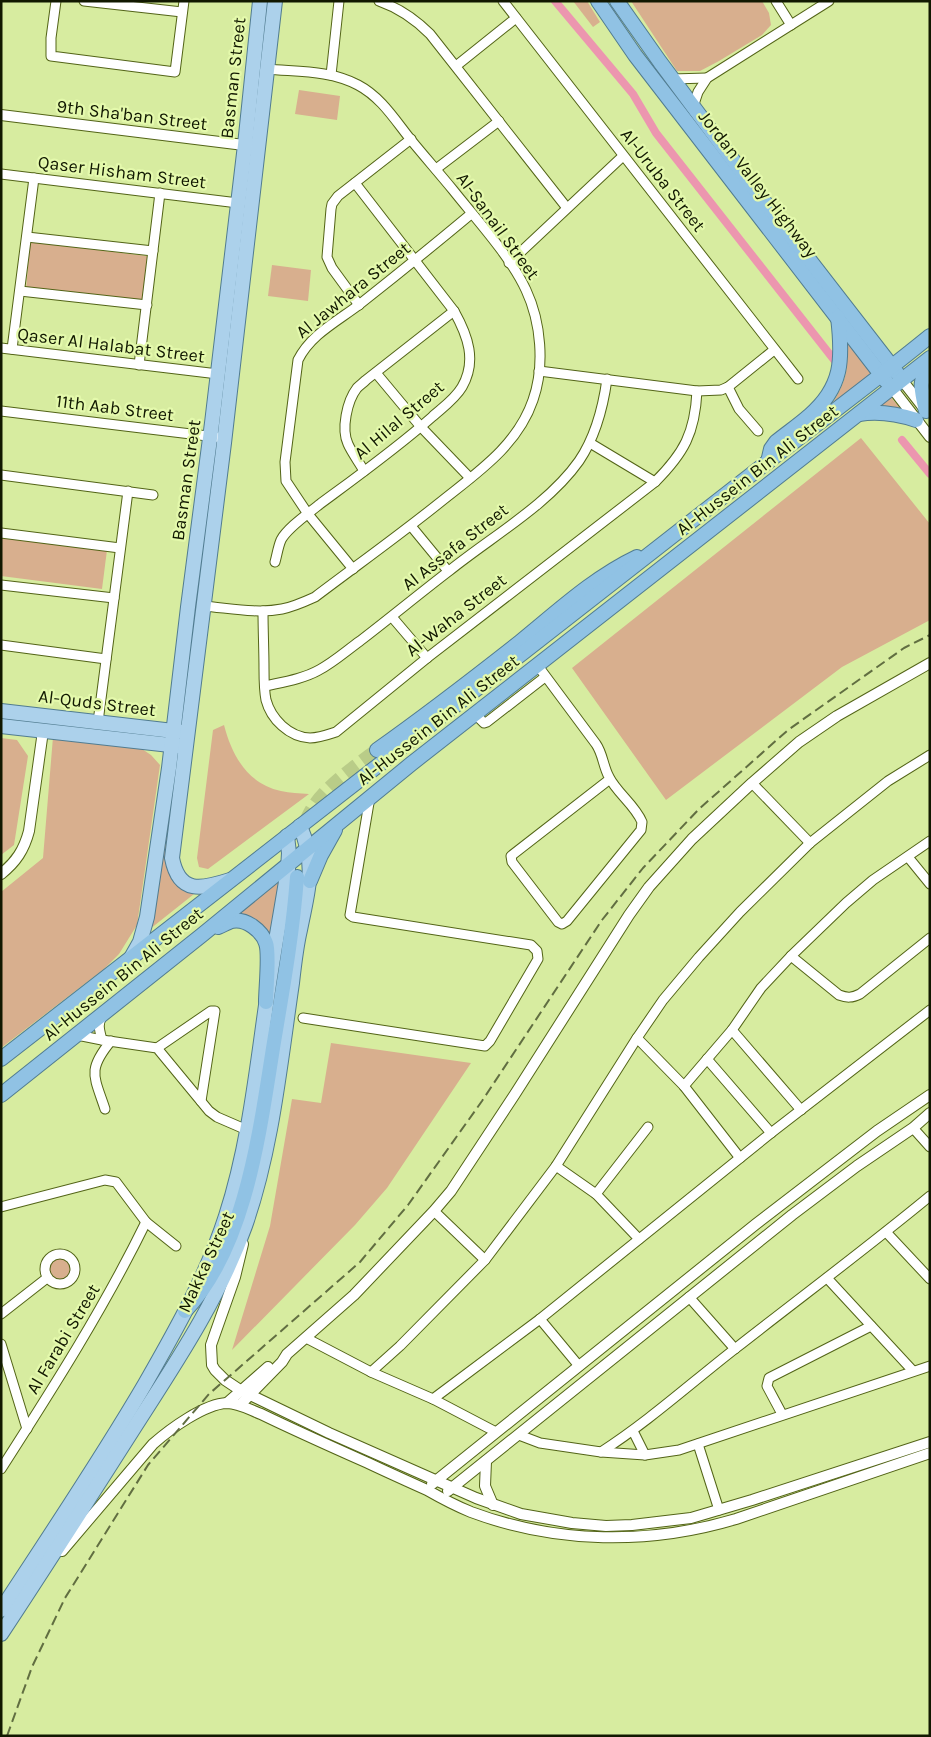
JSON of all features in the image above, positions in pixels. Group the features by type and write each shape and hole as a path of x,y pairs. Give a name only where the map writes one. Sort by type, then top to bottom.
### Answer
{"highway":[{"name":"Jordan Valley Highway","path":"598,1 635,55 838,317 897,384"},
{"name":"Jordan Valley Highway","path":"617,1 693,107 875,345 887,371"},
{"path":"768,462 771,449 776,442 818,408 836,382 841,350 838,317"},
{"name":"Al-Hussein Bin Ali Street","path":"1,1059 930,336"},
{"path":"875,345 891,354 909,353"},
{"path":"858,414 870,412 924,415 920,389 922,376 930,359"},
{"name":"Al-Hussein Bin Ali Street","path":"6,1091 202,935 343,818 475,714 503,701 542,672 858,414 930,359"},
{"path":"377,750 492,664 594,583 623,564 656,550"},
{"path":"185,1311 198,1298 207,1284 219,1262 238,1214 248,1181 304,879 343,818"},
{"path":"202,935 233,920 245,922 258,931 266,944 266,1002"}],"main road":[{"name":"Basman Street","path":"233,879 204,888 196,888 184,882 175,871 172,858 179,746 203,606 217,437 252,146 260,1"},
{"name":"Basman Street","path":"181,732 176,714 188,607 217,437 218,374 238,203 252,146 267,69 275,1"},
{"name":"Al-Quds Street","path":"1,711 181,732"},
{"path":"154,729 167,724 176,714"},
{"name":"Al-Quds Street","path":"1,726 179,746"},
{"path":"138,742 158,752 168,774"},
{"name":"Basman Street","path":"131,959 140,942 147,917 168,774 179,746"},
{"name":"Makka Street","path":"1,1634 174,1365 219,1287 245,1226 257,1186 271,1122 299,932 304,879 310,864 308,848 300,826"},
{"name":"Makka Street","path":"1,1610 59,1523 122,1422 185,1311 225,1218 247,1130 289,864 287,836"}],"street":[{"path":"56,1 51,38 51,56 176,72 184,1"},
{"path":"84,1 182,12"},
{"path":"331,75 339,1"},
{"path":"379,1 418,22 456,66 567,208"},
{"name":"Al-Uruba Street","path":"503,1 798,379"},
{"path":"776,1 791,25"},
{"path":"693,107 698,92 707,78 829,1"},
{"path":"456,66 516,18"},
{"name":"Al-Sanail Street","path":"203,606 263,611 281,610 315,597 411,526 491,462 507,445 533,400 539,371 538,337 532,307 526,290 509,263 393,116 375,97 359,86 331,75 267,69"},
{"path":"672,79 707,78"},
{"name":"9th Sha'ban Street","path":"1,115 252,146"},
{"path":"436,169 499,121"},
{"path":"359,305 332,268 327,257 332,204 338,196 410,139"},
{"path":"509,263 623,156"},
{"name":"Qaser Hisham Street","path":"1,174 238,203"},
{"path":"12,349 34,178"},
{"name":"Al Hilal Street","path":"275,562 282,538 308,514 454,398 465,379 469,357 465,330 454,312 355,183"},
{"path":"139,364 160,193"},
{"name":"Al Jawhara Street","path":"353,569 308,514 290,488 285,472 284,462 298,360 304,348 312,340 359,305 471,214"},
{"path":"27,237 153,251"},
{"path":"20,291 146,305"},
{"path":"364,471 348,444 346,426 348,407 352,397 357,389 376,373 454,312"},
{"name":"Qaser Al Halabat Street","path":"1,348 218,374"},
{"path":"539,371 697,391 721,390 728,388 774,350"},
{"path":"376,373 421,426 470,478"},
{"name":"Al Assafa Street","path":"265,686 301,677 333,661 448,571 542,501 578,462 590,442 601,412 607,379"},
{"path":"897,384 924,415 930,437"},
{"path":"728,388 739,409 758,431"},
{"name":"Al-Waha Street","path":"263,611 265,686 269,709 285,729 296,735 309,738 336,732 427,658 655,482 682,452 695,416 697,391"},
{"name":"11th Aab Street","path":"1,411 217,437"},
{"path":"590,442 655,482"},
{"path":"1,475 153,495"},
{"path":"98,722 128,491"},
{"path":"411,526 448,571"},
{"path":"1,533 120,548"},
{"path":"1,585 114,598"},
{"path":"392,616 427,658"},
{"path":"1,645 106,658"},
{"path":"43,1570 153,1444 164,1434 198,1413 227,1403 244,1393 282,1362 287,1354 354,1295 434,1211 451,1191 516,1094 628,915 692,839 799,742 836,716 930,663"},
{"path":"542,672 601,751 603,763 610,779 641,819 641,830 562,924 558,922 512,862 511,856 610,779"},
{"path":"1,874 18,858 26,844 30,831 43,731"},
{"path":"371,1372 400,1346 485,1260 556,1166 663,1000 699,957 740,912 810,843 888,781 930,755"},
{"path":"752,783 810,843"},
{"path":"303,1018 485,1046 490,1042 538,959 537,951 531,945 357,918 350,915 370,797"},
{"path":"684,1086 732,1030 761,988 791,956 846,902 873,880 930,841"},
{"path":"908,857 930,884"},
{"path":"791,956 839,995 853,998 930,938"},
{"path":"156,1048 210,1010 215,1011 201,1101"},
{"path":"433,1399 540,1319 771,1133 930,1010"},
{"path":"106,1011 99,1021 99,1028 106,1041"},
{"path":"732,1030 801,1110"},
{"path":"77,1035 156,1048 209,1111 247,1130"},
{"path":"637,1038 684,1086 740,1158"},
{"path":"105,1109 94,1070 106,1041"},
{"path":"707,1059 771,1133"},
{"path":"1,1102 6,1091"},
{"path":"426,1490 783,1204 878,1131 930,1095"},
{"path":"439,1497 792,1215 930,1113"},
{"path":"596,1194 648,1127"},
{"path":"912,1128 930,1147"},
{"path":"556,1166 596,1194 639,1239"},
{"path":"1,1207 111,1180 116,1182 146,1222 176,1246"},
{"path":"601,1452 633,1431 930,1196"},
{"path":"783,1204 792,1215"},
{"path":"434,1211 485,1260"},
{"name":"Al Farabi Street","path":"1,1468 88,1332 146,1222"},
{"path":"245,1226 241,1255 213,1338 211,1352 215,1370 225,1380 244,1393 329,1433 493,1505 537,1518 606,1526 654,1523 691,1518 930,1442"},
{"path":"886,1232 930,1279"},
{"path":"1,1314 47,1278"},
{"path":"827,1278 913,1372"},
{"path":"688,1298 735,1349"},
{"path":"540,1319 579,1366"},
{"path":"782,1414 768,1386 769,1378 871,1326"},
{"path":"306,1338 371,1372 433,1399 496,1432"},
{"path":"1,1344 27,1430"},
{"path":"519,1435 540,1443 601,1452 645,1455 679,1450 930,1366"},
{"path":"240,1405 244,1393"},
{"path":"227,1403 240,1405 482,1515 538,1530 594,1538 679,1533 720,1524 930,1453"},
{"path":"633,1431 645,1455"},
{"path":"698,1444 719,1510"},
{"path":"486,1461 485,1486 493,1505"}],"shaded area":[{"path":"573,1 587,1 600,22 593,27"},
{"path":"631,1 762,1 769,13 771,25 762,35 700,71 677,71"},
{"path":"299,90 340,96 337,120 295,114"},
{"path":"30,242 147,256 143,302 26,290"},
{"path":"272,265 311,270 308,301 268,296"},
{"path":"846,339 873,376 828,411 839,393 847,369"},
{"path":"888,394 902,410 871,408"},
{"path":"861,438 930,524 930,620 842,667 666,800 572,668"},
{"path":"215,452 185,722 179,731"},
{"path":"1,537 107,550 102,589 1,576"},
{"path":"224,725 237,758 243,767 259,782 284,792 309,794 208,869 199,867 197,858 213,730"},
{"path":"53,737 142,749 160,765 137,925 119,954 104,969 1,1048 1,892 43,858"},
{"path":"1,738 17,740 28,756 14,845 1,855"},
{"path":"175,753 179,753 172,798 174,813 169,872 174,882 194,894 150,929"},
{"path":"280,880 271,934 269,934 253,920 239,913"},
{"path":"331,1043 471,1063 387,1188 355,1225 232,1350 270,1226 292,1099 321,1103"},
{"path":"60,1255 70,1259 74,1269 70,1279 60,1283 50,1279 46,1269 50,1259"}],"waterway":[{"path":"555,1 633,94 656,133 835,361"},
{"path":"902,440 930,474"}],"tunnel":[{"path":"306,822 311,811 327,791 377,750"}],"railway":[{"path":"7,1736 32,1667 65,1598 148,1465 209,1394 360,1262 408,1205 482,1101 602,920 643,868 699,809 788,730 904,648 930,635"}]}
